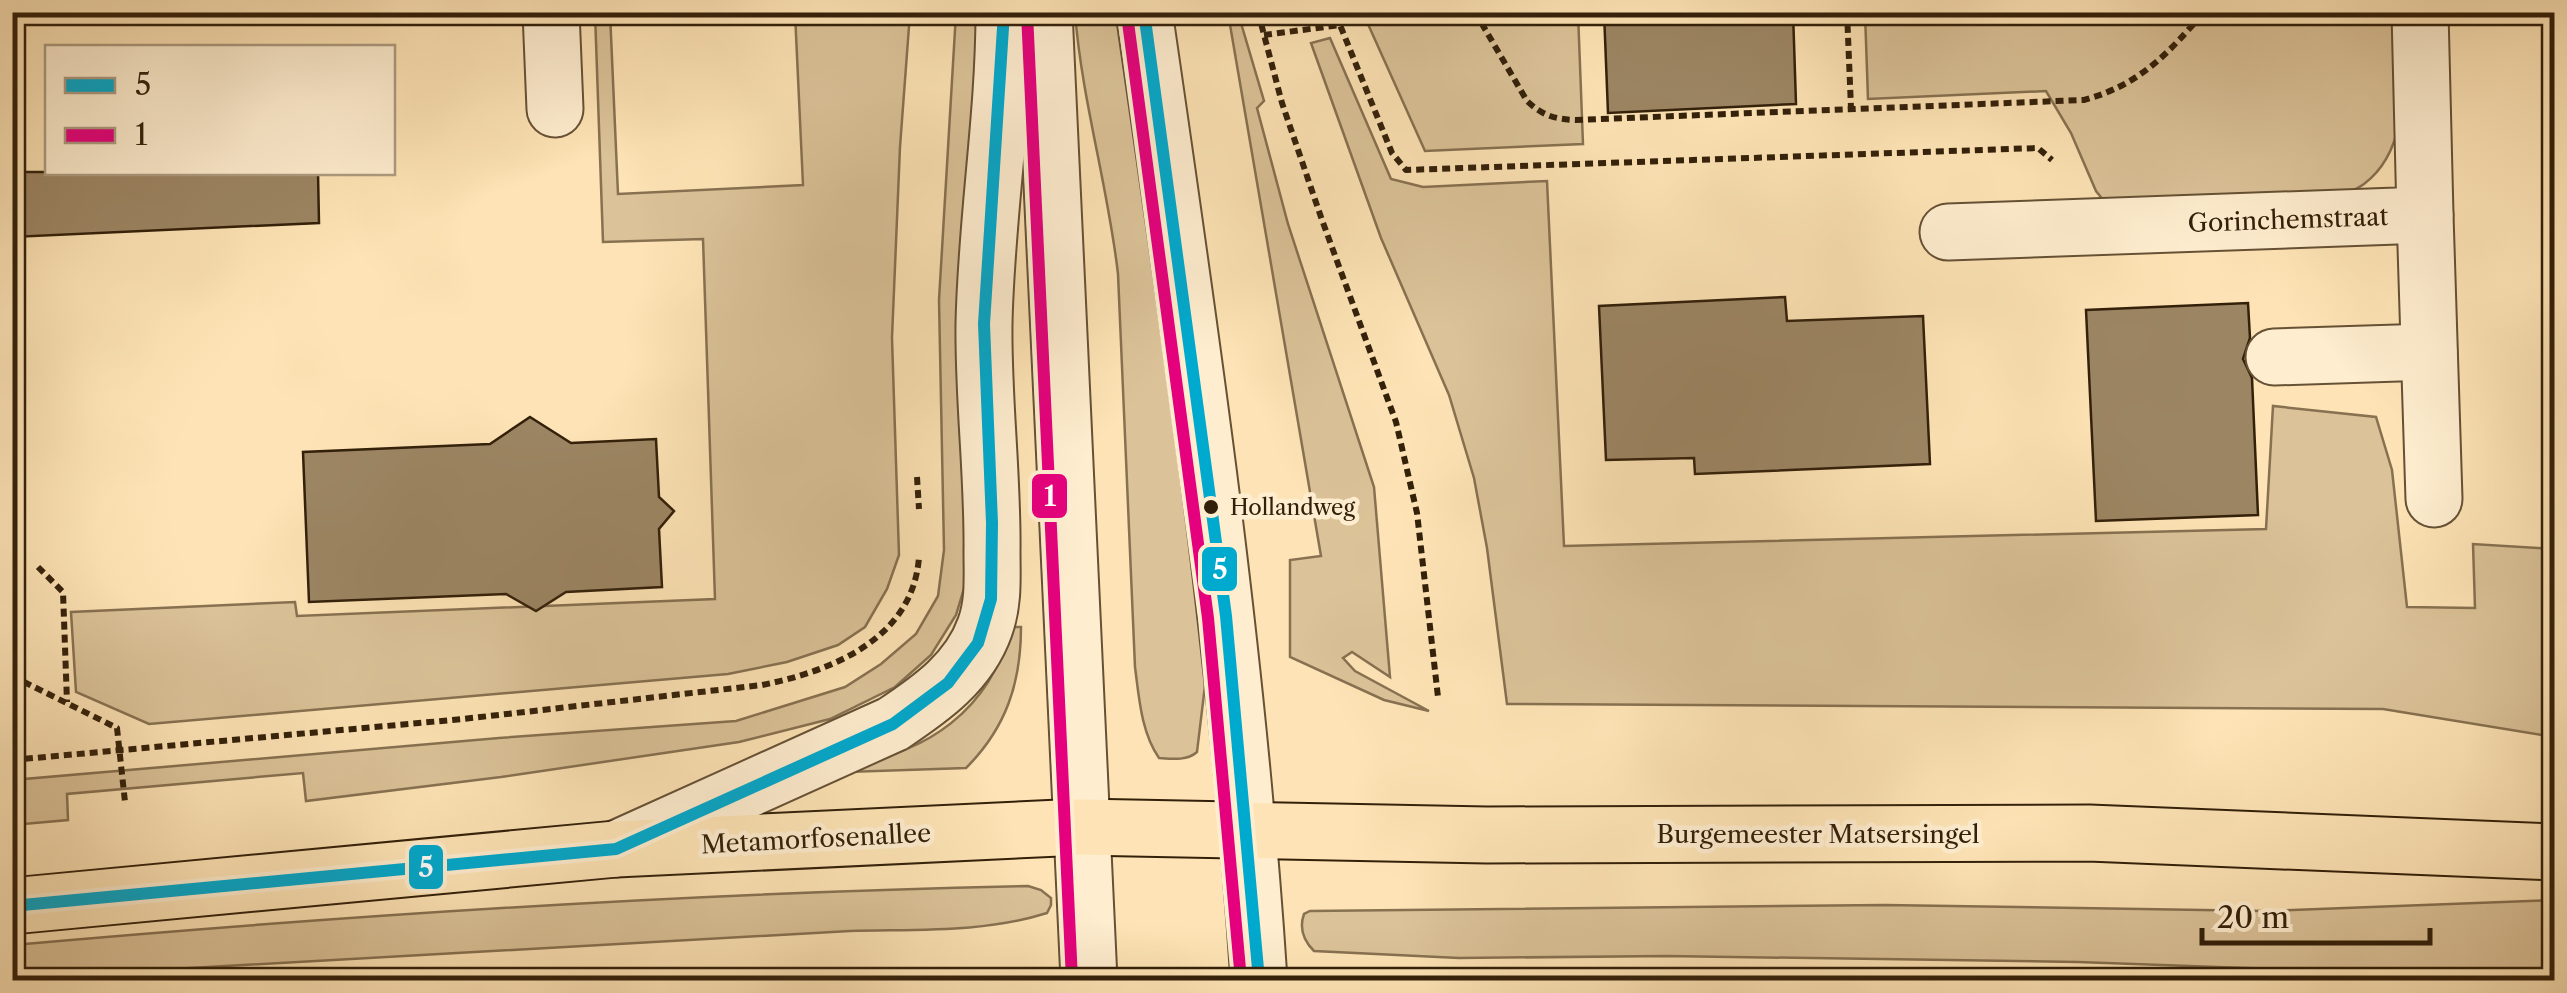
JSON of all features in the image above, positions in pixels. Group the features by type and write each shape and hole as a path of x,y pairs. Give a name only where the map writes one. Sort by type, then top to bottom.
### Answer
{"main road":[{"name":"Metamorfosenallee","path":"12,906 616,849 1081,826"},
{"name":"Burgemeester Matsersingel","path":"1081,826 1487,836 2088,833 2554,852"}],"street":[{"path":"551,12 555,109"},
{"path":"616,849 893,724 956,677 984,631 992,606 992,504 984,323 999,144 1004,12"},
{"path":"1044,12 1090,980"},
{"path":"1144,12 1196,371 1250,830 1260,980"},
{"name":"Gorinchemstraat","path":"1948,232 2425,216 2420,12"},
{"path":"2425,216 2434,500"},
{"path":"2274,358 2430,352"}],"path":[{"path":"1258,12 1282,102 1396,422 1417,513 1438,697"},
{"path":"1474,12 1527,101 1554,119 2084,100 2116,91 2150,68 2204,12"},
{"path":"1848,12 1851,108"},
{"path":"1264,35 1340,25 1392,153 1406,170 2038,148 2063,168 2088,226"},
{"path":"38,566 64,592 66,702"},
{"path":"12,760 463,719 807,676 841,662 889,629 910,597"},
{"path":"12,676 117,728 124,802"}],"shaded area":[{"path":"595,13 610,13 618,194 803,185 795,13 910,13 892,338 899,555 887,589 865,627 838,645 787,662 728,674 149,724 76,692 71,612 295,602 297,616 715,599 703,239 603,242"},
{"path":"956,13 985,13 971,565 956,615 931,655 895,687 830,719 739,742 306,801 303,773 67,794 68,820 13,825 13,780 736,721 845,687 881,664 916,634 938,596 944,550 939,300"},
{"path":"1075,13 1125,13 1207,669 1197,752 1184,758 1159,758 1148,737 1140,702 1135,667 1118,274"},
{"path":"1228,13 1238,13 1264,101 1257,108 1288,224 1374,487 1390,677 1352,652 1343,658 1355,671 1429,711 1384,700 1290,657 1290,560 1321,556"},
{"path":"1363,13 1578,13 1583,144 1425,151"},
{"path":"1865,13 2404,13 2404,82 2398,128 2380,168 2361,186 2335,198 2109,207 2096,191 2071,133 2046,91 1868,99"},
{"path":"1330,38 1391,179 1423,187 1547,181 1564,546 2266,529 2273,406 2376,417 2392,470 2407,607 2475,608 2473,544 2554,549 2554,737 2383,709 1507,704 1474,478 1449,395 1381,238 1311,43"},
{"path":"1011,627 1021,627 1014,686 1001,721 966,768 847,772 846,764 903,750 951,723 988,682"},
{"path":"1028,886 1051,898 1047,913 974,927 13,978 13,945 520,907"},
{"path":"2554,900 2554,979 2078,962 1667,956 1459,958 1314,951 1302,929 1304,914 1310,911 1885,905 2265,911"}],"building":[{"path":"1604,12 1793,12 1796,104 1608,113"},
{"path":"12,172 318,175 319,223 12,237"},
{"path":"1785,297 1787,321 1923,316 1930,464 1695,474 1694,458 1606,460 1599,306"},
{"path":"2248,303 2250,338 2243,359 2252,378 2258,515 2096,521 2086,310"},
{"path":"530,417 571,443 656,439 659,497 674,511 659,529 662,587 566,592 536,611 506,594 309,602 303,452 490,444"}],"transit line":[{"name":"5","path":"12,906 616,849 893,724 948,683 978,643 991,599 984,324 1004,12"},
{"name":"5","path":"1144,12 1226,616 1259,980"},
{"name":"1","path":"1027,13 1072,980"},
{"name":"1","path":"1127,15 1208,618 1241,980"}],"place":[{"name":"Hollandweg","path":"1211,507"}]}
